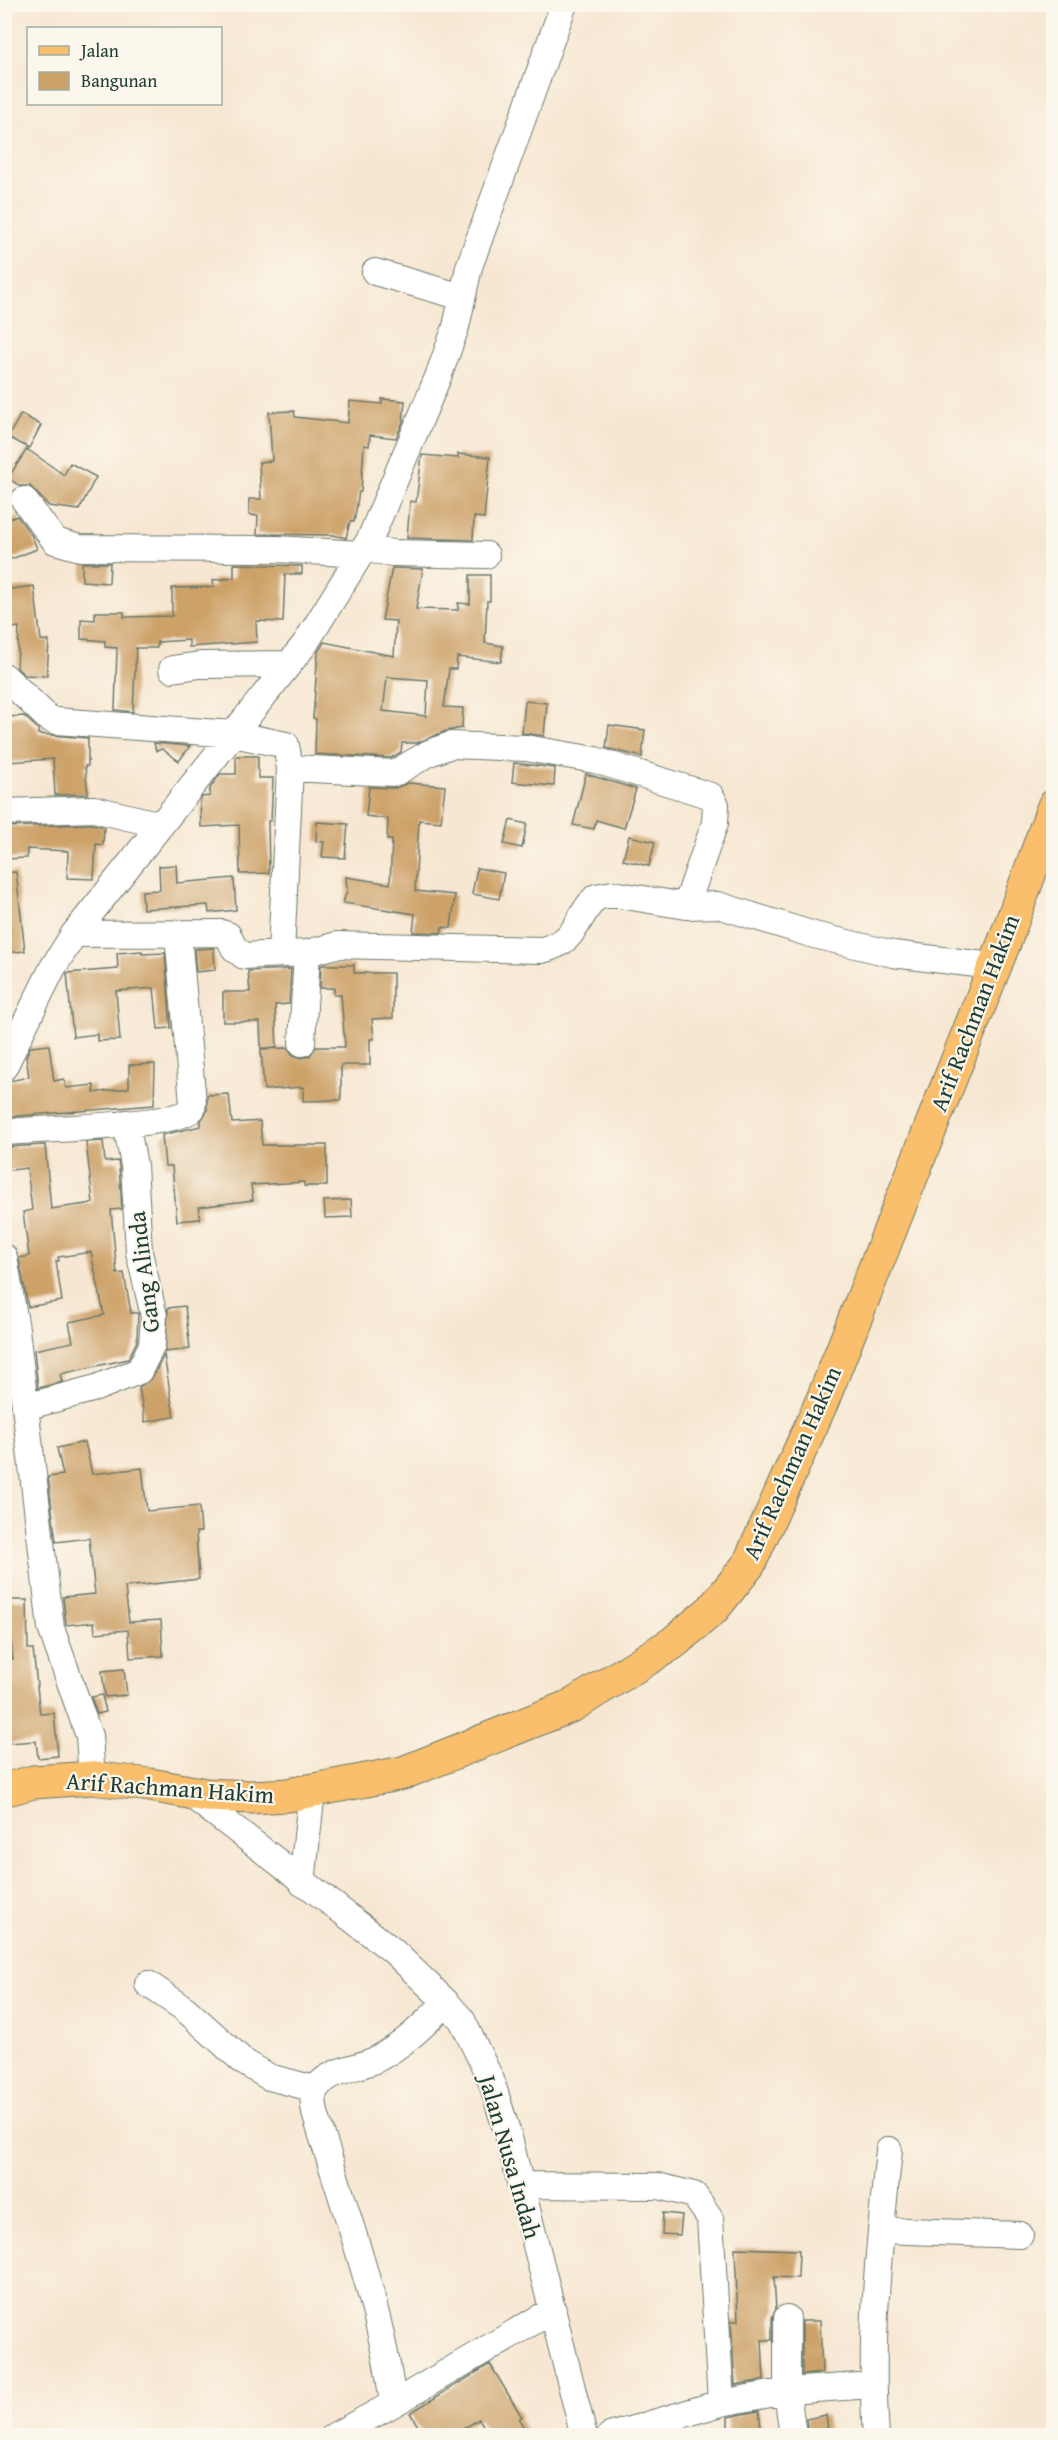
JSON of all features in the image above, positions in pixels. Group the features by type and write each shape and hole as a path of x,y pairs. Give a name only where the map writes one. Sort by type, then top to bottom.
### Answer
{"main road":[{"name":"Arif Rachman Hakim","path":"4,1790 33,1782 92,1778 186,1791 206,1796 288,1796 403,1773 573,1705 673,1643 713,1609 749,1564 823,1400 1006,938 1053,806"}],"street":[{"path":"4,1067 52,969 74,934 311,635 363,552 438,377 456,327 469,267 564,4"},
{"path":"375,272 462,297"},
{"path":"24,500 55,541 80,548 276,549 486,555"},
{"path":"172,669 200,665 289,664"},
{"path":"4,676 48,718 56,721 233,734 282,742 289,750 290,768 280,954"},
{"path":"290,768 395,773 451,745 526,748 595,759 711,796 716,805 715,824 686,906"},
{"path":"4,812 94,810 161,825"},
{"path":"74,934 222,933 228,936 234,948 244,956 307,953 337,945 542,950 558,946 570,936 592,902 602,895 686,906 718,905 814,935 893,954 993,966"},
{"path":"4,1132 126,1123 187,1114 194,1103 178,935"},
{"path":"302,1043 307,953"},
{"name":"Gang Alinda","path":"18,1401 96,1388 139,1371 152,1346 154,1316 139,1252 134,1165 126,1123"},
{"path":"4,1257 18,1401 51,1628 89,1736 92,1778"},
{"path":"302,1883 312,1790"},
{"name":"Jalan Nusa Indah","path":"186,1791 302,1883 392,1950 462,2020 490,2080 509,2138 584,2436"},
{"path":"148,1984 185,2009 244,2062 269,2077 315,2088"},
{"path":"393,2404 390,2378 361,2263 315,2113 313,2096 315,2088 327,2077 375,2060 399,2046 446,2002"},
{"path":"876,2436 872,2385 874,2296 889,2150"},
{"path":"520,2185 658,2186 694,2195 710,2218 722,2403"},
{"path":"881,2230 1020,2235"},
{"path":"335,2435 393,2404 553,2310"},
{"path":"787,2318 787,2391 793,2436"},
{"path":"610,2436 722,2403 787,2391 872,2385"}],"building":[{"path":"382,399 405,401 403,422 396,438 370,435 369,446 364,445 361,492 359,492 354,522 350,521 346,538 333,535 257,534 258,516 249,515 249,499 261,499 259,462 272,461 269,412 294,411 295,417 348,423 350,401 382,404"},
{"path":"21,414 41,425 29,448 8,437"},
{"path":"27,449 64,475 70,463 96,477 79,510 49,506 30,486 20,486 8,478"},
{"path":"458,454 490,457 484,518 474,517 473,540 407,538 410,501 416,502 422,455 458,458"},
{"path":"17,516 32,536 37,549 4,562 4,521"},
{"path":"82,563 110,563 109,583 82,581"},
{"path":"234,564 302,566 302,574 285,574 283,622 256,621 257,642 189,647 189,640 157,642 157,648 136,648 133,712 115,710 117,648 105,647 105,641 81,639 81,619 95,620 95,612 124,612 124,617 172,616 172,588 214,587 213,580 234,578"},
{"path":"392,568 423,569 416,609 458,610 458,603 470,604 470,575 490,575 490,601 487,601 485,643 503,646 501,662 457,657 456,669 449,669 444,707 463,708 462,728 446,731 417,743 402,743 401,752 391,758 315,754 316,719 313,718 318,652 324,642 394,656 396,621 382,620","holes":["387,677 428,680 426,716 383,711"]},
{"path":"34,586 41,640 49,641 47,676 24,675 17,668 19,627 12,628 10,613 4,613 4,590"},
{"path":"525,701 547,703 544,736 522,733"},
{"path":"24,716 38,729 38,734 88,738 88,766 85,766 88,794 55,795 53,759 8,762 5,717"},
{"path":"609,725 645,730 642,757 606,748"},
{"path":"154,743 190,746 179,761 162,749 156,751"},
{"path":"236,756 258,756 258,778 273,778 271,821 268,821 269,873 240,874 239,825 201,827 200,800 202,797 210,796 210,788 220,774 236,774"},
{"path":"514,763 555,768 554,786 512,782"},
{"path":"586,774 636,789 624,828 596,820 594,829 573,825"},
{"path":"408,783 445,786 441,822 419,820 415,891 455,895 451,928 442,927 441,933 413,932 415,914 343,903 347,891 346,877 390,884 392,840 387,840 388,819 366,816 369,787 395,788"},
{"path":"510,820 527,824 522,848 504,844"},
{"path":"317,822 348,824 345,858 322,857 324,842 316,841"},
{"path":"92,824 104,827 103,845 96,844 94,879 67,878 68,851 27,849 27,858 4,859 4,827"},
{"path":"629,836 655,842 649,866 623,860"},
{"path":"176,865 177,883 234,878 236,910 209,913 208,905 143,909 142,891 160,890 159,866"},
{"path":"477,868 504,873 499,899 472,894"},
{"path":"16,872 25,951 4,953 4,873"},
{"path":"214,948 215,970 196,972 194,949"},
{"path":"142,951 142,954 165,953 171,1028 158,1029 154,988 116,991 120,1040 97,1041 97,1034 73,1037 67,973 118,969 117,953"},
{"path":"321,965 354,965 354,973 393,973 393,1018 372,1019 374,1039 370,1039 370,1065 341,1065 341,1100 303,1101 303,1087 264,1090 261,1049 288,1048 293,1055 302,1058 309,1056 316,1047 345,1047 341,995 334,995 334,988 320,988"},
{"path":"291,969 289,1004 275,1005 277,1048 261,1048 260,1022 223,1022 223,992 250,992 248,971"},
{"path":"49,1045 54,1081 64,1079 66,1088 94,1085 94,1093 129,1088 129,1065 155,1064 154,1105 5,1117 4,1082 29,1077 26,1057 30,1047"},
{"path":"229,1094 232,1123 260,1121 262,1145 327,1145 327,1186 304,1186 304,1182 251,1185 253,1200 199,1207 200,1219 177,1221 172,1166 165,1166 162,1135 201,1126 201,1120 207,1111 207,1095"},
{"path":"103,1141 105,1162 118,1161 122,1209 111,1210 117,1274 124,1273 131,1313 138,1313 137,1341 128,1359 60,1374 62,1382 38,1388 34,1350 73,1342 69,1322 104,1315 91,1252 58,1257 59,1261 56,1261 62,1301 28,1307 19,1258 29,1256 23,1212 32,1210 27,1168 4,1171 4,1147 45,1145 51,1209 93,1203 86,1142"},
{"path":"351,1200 352,1217 325,1218 324,1201"},
{"path":"185,1306 190,1349 165,1352 168,1308"},
{"path":"164,1355 174,1417 145,1422 139,1387 152,1378"},
{"path":"85,1442 92,1474 142,1468 147,1511 199,1506 201,1532 196,1532 199,1579 125,1587 129,1622 161,1620 163,1656 130,1658 128,1630 95,1633 94,1622 66,1625 63,1597 95,1594 89,1538 56,1542 48,1477 63,1475 57,1448"},
{"path":"4,1600 27,1600 28,1649 33,1649 40,1714 54,1713 58,1756 38,1758 36,1741 8,1743 4,1660 13,1659 9,1622 4,1622"},
{"path":"124,1669 127,1695 105,1697 102,1671"},
{"path":"102,1695 106,1712 97,1714 91,1697"},
{"path":"663,2213 682,2215 680,2235 662,2234"},
{"path":"735,2248 799,2250 798,2278 774,2277 776,2309 772,2318 772,2340 762,2340 764,2380 735,2385 731,2321 738,2321"},
{"path":"802,2321 820,2321 822,2373 802,2375"},
{"path":"490,2364 522,2417 519,2419 529,2436 490,2436 479,2419 452,2436 424,2436 410,2413"},
{"path":"759,2411 762,2436 728,2436 728,2417"},
{"path":"826,2415 829,2436 808,2436 806,2419"}]}
